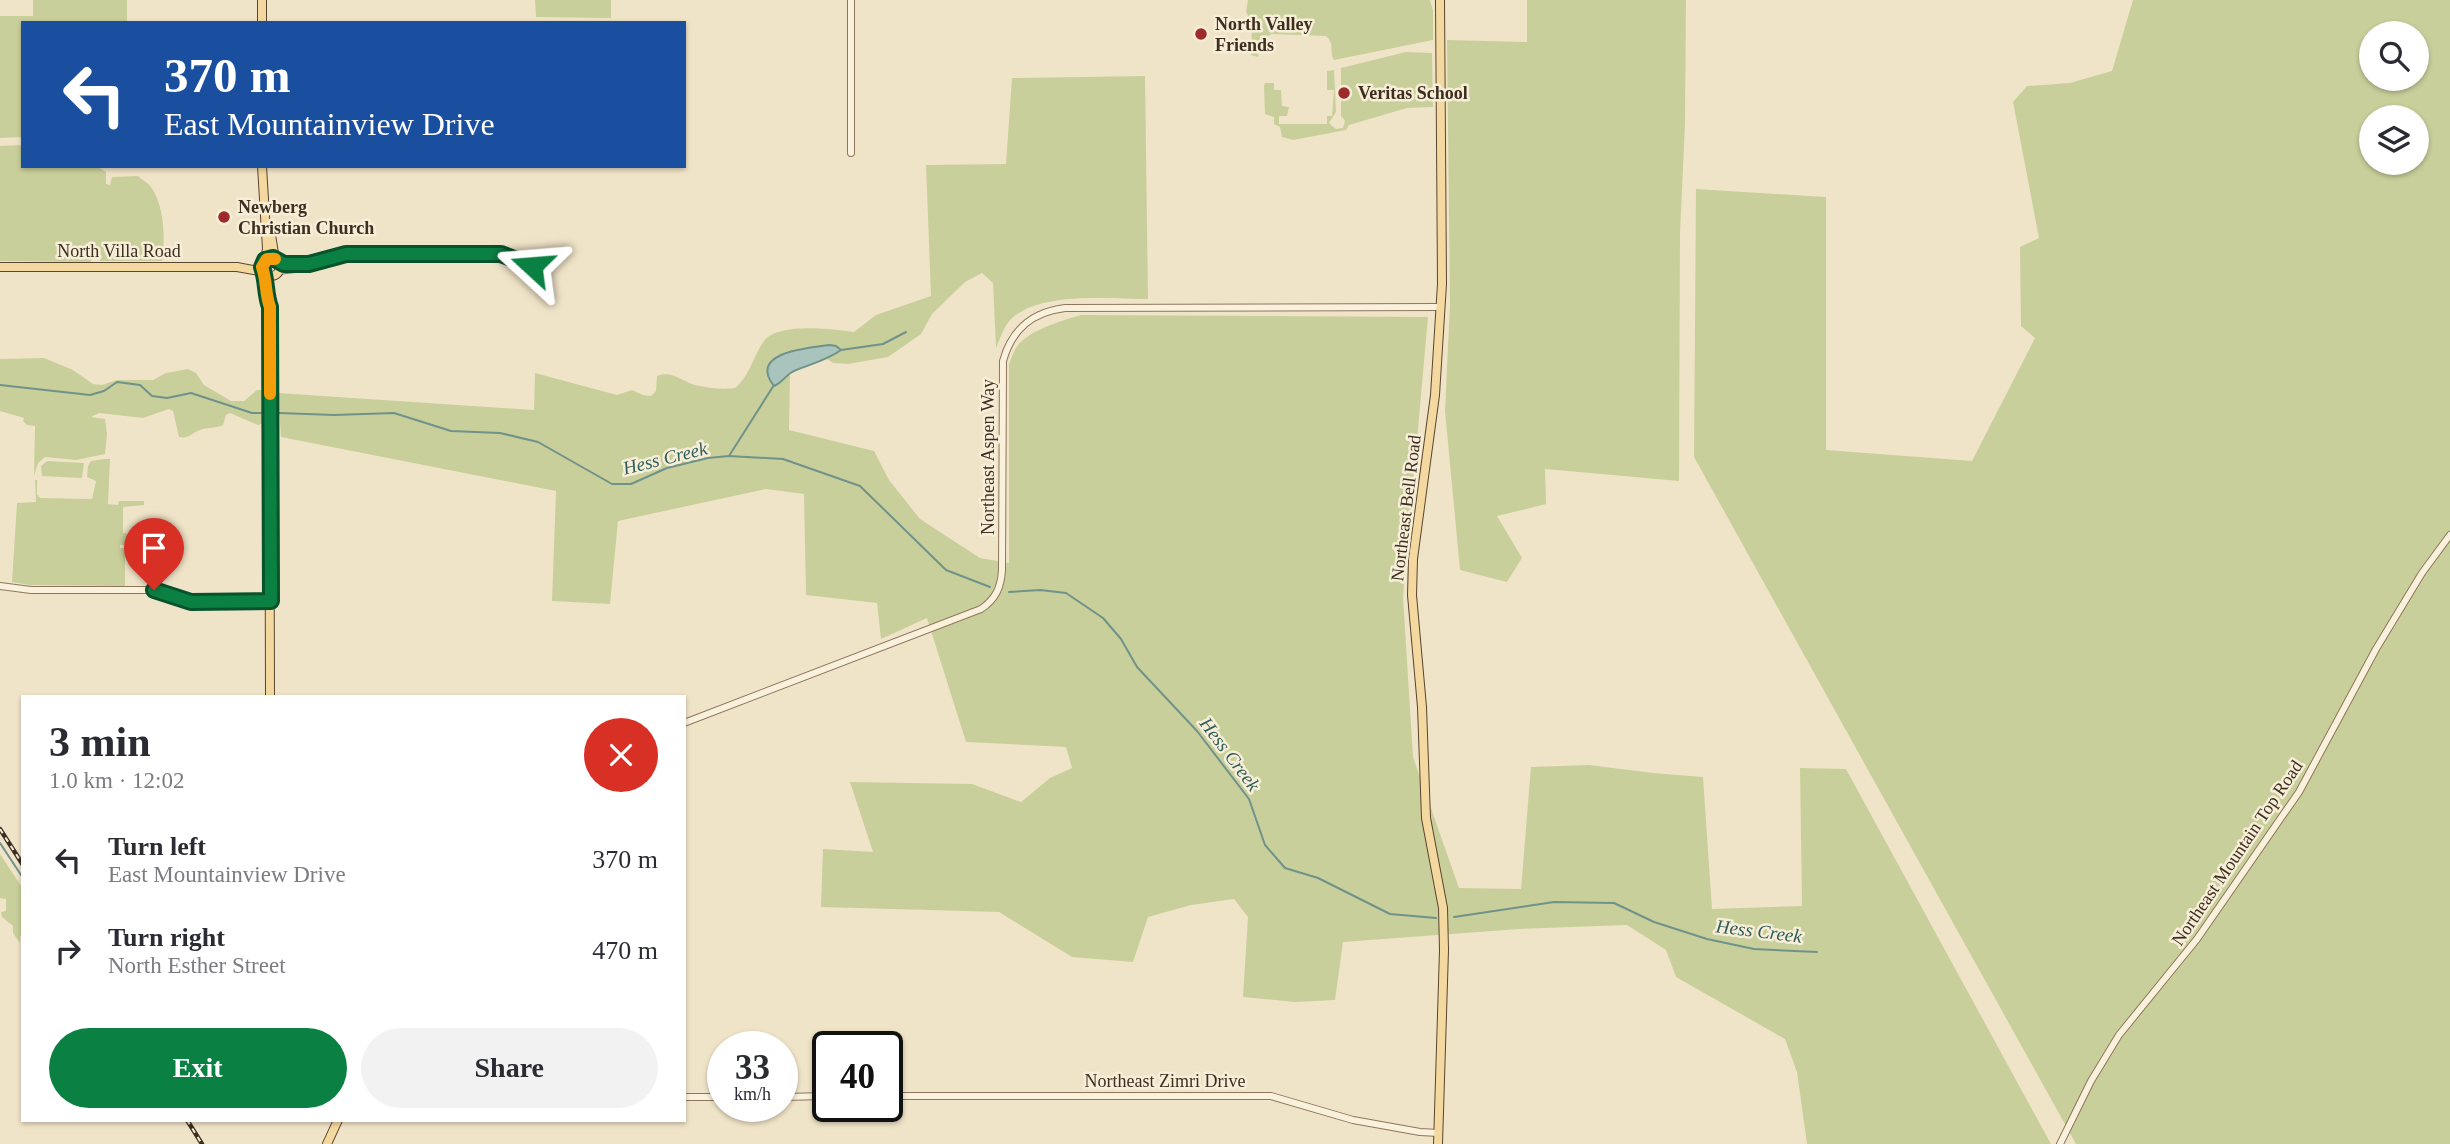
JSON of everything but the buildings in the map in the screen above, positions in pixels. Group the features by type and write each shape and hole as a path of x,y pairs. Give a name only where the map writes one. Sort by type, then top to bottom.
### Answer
{"main road":[{"path":"262,0 262,21"},
{"name":"Northeast Bell Road","path":"1438,1144 1443,908 1426,818 1423,723 1412,596 1414,549 1435,395 1441,307 1440,0"},
{"path":"262,168 267,249 264,267 270,307 270,695"},
{"path":"266,226 271,233 279,266 270,307"},
{"path":"264,267 276,260"},
{"name":"North Villa Road","path":"0,267 264,267"},
{"path":"264,267 271,275 277,273"},
{"path":"327,1144 337,1122"}],"street":[{"path":"851,0 851,153"},
{"path":"276,260 284,264 309,264 346,254 501,254 532,266"},
{"path":"277,273 303,268 309,264"},
{"name":"Northeast Aspen Way","path":"686,722 981,609 994,598 999,589 1002,570 1003,361 1014,334 1032,317 1052,309 1065,308 1441,307"},
{"name":"Northeast Mountain Top Road","path":"2060,1144 2091,1080 2119,1035 2197,939 2299,792 2399,610 2450,535"},
{"path":"0,586 32,590 154,590 191,602 271,601"},
{"name":"Northeast Zimri Drive","path":"903,1096 1271,1096 1353,1120 1438,1133"},
{"path":"686,1097 707,1097"}],"green space":[{"path":"33,0 127,0 127,21 21,21 21,137 0,138 0,16 33,16"},
{"path":"535,0 611,0 611,18 536,17"},
{"path":"1248,0 1430,0 1433,11 1433,40 1334,60 1326,36 1271,34 1259,43 1258,57 1251,55 1252,22 1246,12"},
{"path":"1527,0 1686,0 1685,124 1680,234 1679,481 1545,469 1546,504 1497,516 1522,558 1507,582 1460,570 1445,411 1450,304 1447,40 1527,42"},
{"path":"2133,0 2450,0 2450,1144 2076,1144 1694,457 1696,189 1826,197 1826,450 1972,461 2035,338 2021,326 2020,247 2039,238 2013,102 2027,86 2070,83 2112,71"},
{"path":"1406,52 1432,53 1433,107 1407,108 1349,125 1346,130 1293,140 1282,137 1280,127 1274,124 1274,117 1265,114 1264,86 1265,83 1274,83 1274,90 1281,90 1282,106 1289,107 1287,116 1279,116 1279,124 1327,124 1327,116 1332,116 1334,90 1327,90 1327,71 1334,70 1336,112 1329,123 1336,129 1343,128 1345,121 1341,116 1341,68"},
{"path":"1145,76 1148,299 1076,298 1040,304 1011,319 996,348 993,283 982,273 965,282 932,314 921,334 888,357 848,364 833,363 827,359 790,373 789,430 874,451 889,480 920,519 980,558 1009,563 1009,364 1021,342 1036,331 1081,315 1428,317 1403,597 1413,757 1459,888 1521,889 1531,767 1589,765 1703,777 1712,909 1802,906 1800,768 1846,769 2051,1144 1807,1144 1797,1072 1785,1039 1676,977 1666,950 1627,925 1519,929 1343,942 1335,1000 1295,1002 1243,997 1248,917 1234,899 1191,905 1148,917 1133,962 1072,957 999,912 821,907 823,849 873,852 850,782 972,784 1021,802 1050,778 1072,768 1066,747 966,742 927,618 881,639 877,603 806,595 804,494 766,489 618,521 610,604 552,601 556,491 281,437 278,393 534,410 535,373 617,395 632,390 651,396 656,391 657,376 662,374 705,387 735,388 744,378 764,341 771,335 806,328 854,332 876,315 931,296 926,165 1006,164 1012,78"},
{"path":"21,145 21,168 99,168 106,172 106,184 110,185 112,177 138,176 151,187 159,204 164,233 162,261 100,261 99,253 92,253 91,262 0,261 0,146"},
{"path":"44,358 73,370 93,384 102,385 117,380 153,380 166,373 188,369 196,373 204,385 231,401 244,401 257,390 263,390 267,393 267,422 258,425 230,413 226,415 223,425 179,437 173,411 169,409 143,418 99,413 91,417 105,419 105,454 76,460 45,457 38,463 34,476 35,426 27,425 23,421 24,418 0,411 0,359"},
{"path":"110,459 108,504 144,501 144,505 123,507 123,533 136,535 136,545 120,545 120,548 125,548 125,586 29,585 12,582 17,503 36,502 35,480 40,498 92,499 96,481 87,477 88,466 91,461"},
{"path":"47,461 84,463 82,478 42,476 41,466"},
{"path":"0,854 21,886 20,943 13,933 13,926 2,917 1,912 6,911 6,899 0,898"}],"water":[{"path":"830,345 841,350 792,372 774,386 768,375 768,366 774,359 796,350"}],"waterway":[{"path":"841,350 883,344 906,332"},
{"name":"Hess Creek","path":"0,385 90,395 104,391 117,382 140,385 152,396 167,398 191,393 252,413 265,413"},
{"path":"729,456 774,385"},
{"name":"Hess Creek","path":"279,413 394,413 451,431 500,433 538,442 612,484 631,484 667,468 708,458 729,456 783,459 860,486 946,570 990,587"},
{"name":"Hess Creek","path":"1009,592 1040,590 1066,593 1103,618 1121,639 1137,667 1197,731 1249,799 1265,845 1285,868 1318,878 1390,914 1436,918"},
{"path":"0,843 21,875"},
{"name":"Hess Creek","path":"1454,917 1554,902 1614,903 1654,922 1707,939 1754,949 1817,952"}],"railway":[{"path":"0,829 21,862"},
{"path":"188,1122 202,1144"}],"slow traffic":[{"path":"270,394 270,307 267,300 267,277 262,267 267,259 275,259"}],"place":[{"name":"North Valley Friends","path":"1201,34"},
{"name":"Veritas School","path":"1344,93"},
{"name":"Newberg Christian Church","path":"224,217"}],"route":[{"path":"154,590 191,602 271,601 270,307 267,300 267,277 262,269 265,260 273,258 284,264 309,264 346,254 501,254 532,266"}]}
